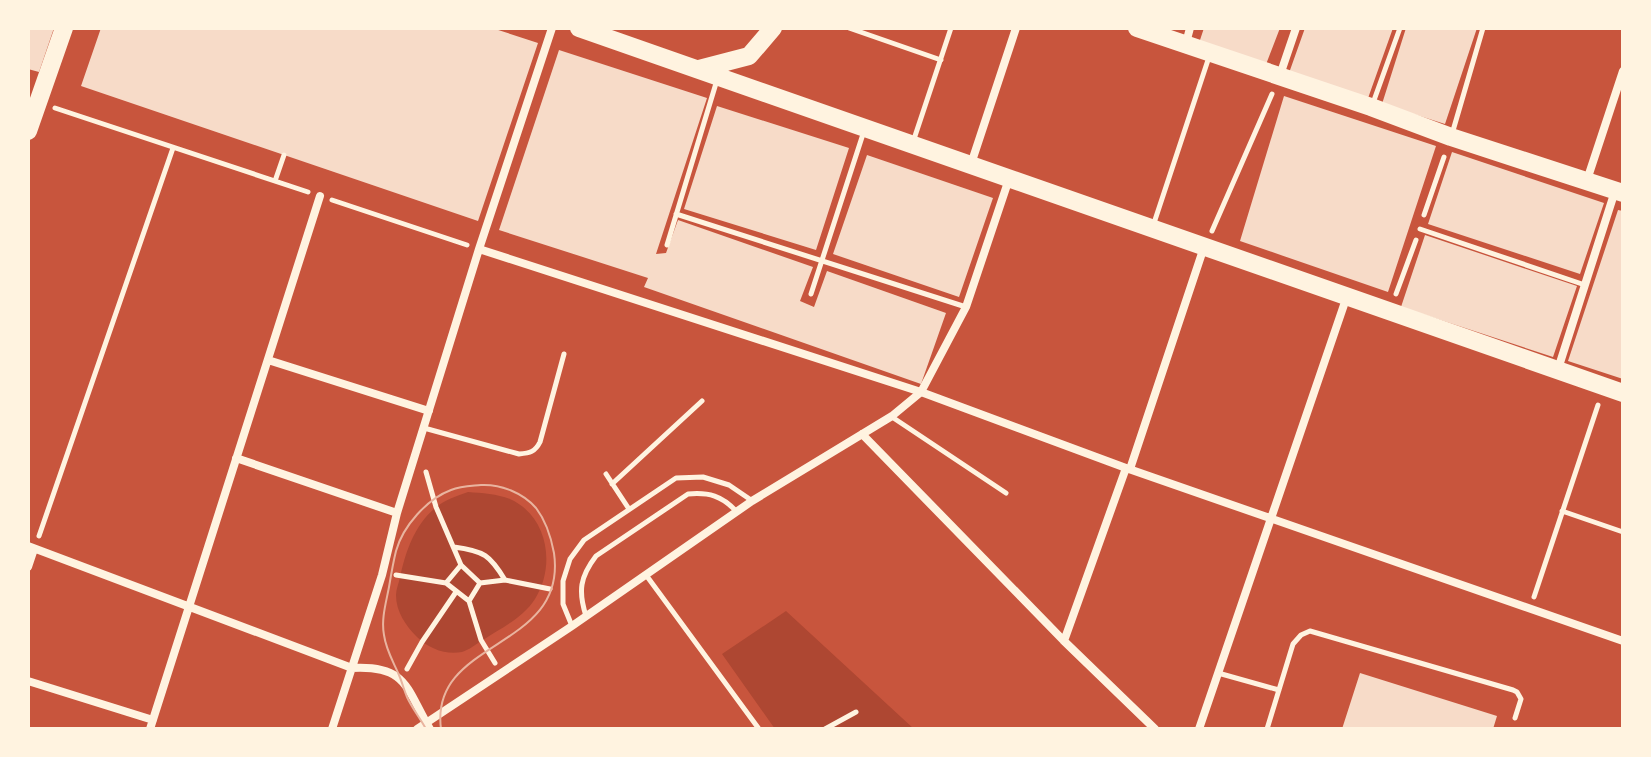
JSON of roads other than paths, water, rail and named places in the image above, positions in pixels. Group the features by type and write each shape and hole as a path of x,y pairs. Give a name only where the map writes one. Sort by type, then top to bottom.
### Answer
{"main road":[{"path":"28,131 33,101 64,28"},
{"path":"579,28 1623,393"},
{"path":"699,69 749,56 773,28"},
{"path":"1137,28 1188,36 1210,52 1619,192"}],"street":[{"path":"332,729 382,575 397,513 479,249 552,28"},
{"path":"970,165 1016,28"},
{"path":"1280,76 1296,28"},
{"path":"1587,181 1623,71"},
{"path":"417,729 428,726 736,511 892,416 921,392 966,307 1009,179"},
{"path":"1557,371 1619,192"},
{"path":"28,681 152,725 320,196"},
{"path":"1064,641 1205,246"},
{"path":"479,249 921,392 1128,468 1623,641"},
{"path":"1199,729 1347,296"},
{"path":"268,360 429,411"},
{"path":"862,434 1064,641 1155,729"},
{"path":"236,458 397,513"},
{"path":"28,567 31,547 352,668 378,668 401,679 428,726"}],"lane":[{"path":"849,28 941,60"},
{"path":"912,144 951,28"},
{"path":"1371,107 1400,28"},
{"path":"1451,137 1483,28"},
{"path":"1152,228 1210,52"},
{"path":"667,245 718,76"},
{"path":"811,294 865,128"},
{"path":"676,214 966,307"},
{"path":"1420,229 1585,285"},
{"path":"424,428 519,454 531,453 540,442 564,354"},
{"path":"612,484 702,401"},
{"path":"892,416 1006,493"},
{"path":"606,474 629,509"},
{"path":"572,626 563,604 563,581 570,559 584,540 676,478 703,477 729,485 752,501"},
{"path":"586,616 581,585 586,569 596,556 688,494 715,495 736,511"},
{"path":"646,575 759,729"},
{"path":"1267,729 1293,644 1310,631 1513,690 1521,699 1515,718"},
{"path":"1217,673 1279,690"}],"tram line":[{"path":"426,729 407,697 384,635 384,611 396,551 410,523 442,494 470,486 504,488 525,498 543,518 554,553 553,585 541,609 521,628 475,659 456,677 443,699 441,729"}]}
